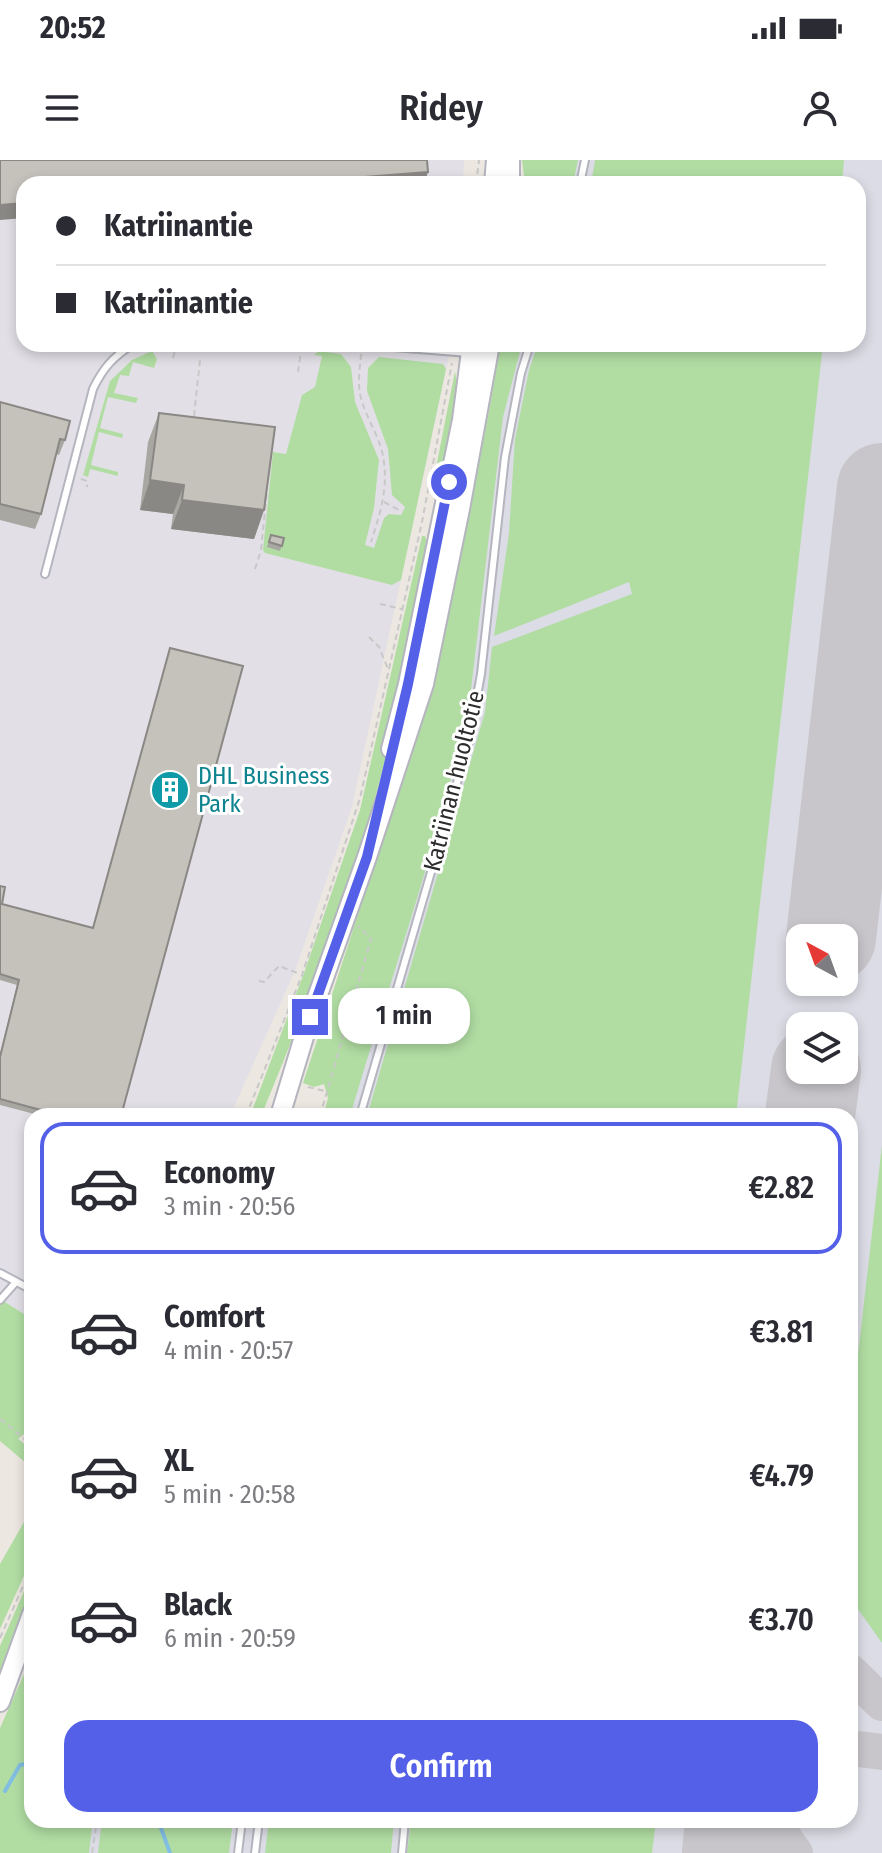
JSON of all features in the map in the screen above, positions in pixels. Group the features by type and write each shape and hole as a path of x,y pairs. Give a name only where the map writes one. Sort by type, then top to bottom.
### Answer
{"main road":[{"path":"282,1108 310,1017 367,857 408,684 475,352"},
{"path":"271,1108 310,1017"},
{"path":"0,1702 24,1637"},
{"path":"9,1679 24,1654"}],"lane":[{"path":"45,574 93,389 102,369 121,352"},
{"name":"Katriinan huoltotie","path":"362,1108 468,745 481,674 509,429 528,352"},
{"path":"0,1273 24,1286"},
{"path":"0,1300 16,1282"},
{"path":"238,1853 241,1828"},
{"path":"255,1853 258,1828"},
{"path":"402,1853 404,1828"}],"path":[{"path":"173,358 175,352"},
{"path":"298,372 301,352"},
{"path":"358,352 361,397 383,457 383,501 371,542"},
{"path":"249,1108 302,975 360,798 403,609 474,352"},
{"path":"193,424 200,360"},
{"path":"255,569 261,550 267,490"},
{"path":"383,501 399,510"},
{"path":"380,604 403,609"},
{"path":"369,637 379,647 389,671"},
{"path":"322,1108 371,939 355,922"},
{"path":"259,981 264,982 279,966 302,975"},
{"path":"300,1084 326,1091"},
{"path":"0,1419 24,1438"},
{"path":"0,1638 24,1584"},
{"path":"92,1853 96,1828"}],"shaded area":[{"path":"0,160 464,160 463,176 16,176 16,352 450,352 352,807 295,971 234,1108 24,1108 24,1314 0,1299"},
{"path":"551,160 882,160 882,1853 78,1853 81,1828 858,1828 858,1108 331,1108 484,517 514,352 866,352 866,176 552,176"}],"green space":[{"path":"522,160 578,160 575,176 524,176"},
{"path":"595,160 844,160 843,176 592,176"},
{"path":"150,352 157,359 154,368 133,362 129,376 120,375 114,393 138,398 136,403 108,397 100,428 123,434 122,438 99,432 91,465 118,472 118,476 90,469 88,477 83,475 110,381 132,360"},
{"path":"318,352 341,354 351,367 355,402 379,460 374,508 365,545 374,548 384,518 389,514 401,515 405,507 392,495 388,449 367,391 368,368 379,357 443,364 446,369 401,580 392,585 263,550 273,452 286,454 302,395 315,387 322,356 314,355"},
{"path":"498,352 520,352 503,417 470,698 458,751 430,856 352,1108 325,1108 328,1098 324,1084 314,1087 303,1083 419,713 458,564"},
{"path":"535,352 822,352 737,1108 369,1108 485,712 492,647 632,594 629,582 494,636 509,533 515,439"},
{"path":"455,371 456,416 437,489 432,488"},
{"path":"422,536 425,536 427,542 390,740 373,805 335,923 292,1040 264,1108 253,1108 304,973 360,810"},
{"path":"882,1145 882,1643 858,1609 858,1355"},
{"path":"0,1299 24,1314 24,1434 18,1439 24,1444 24,1461 0,1441"},
{"path":"24,1522 24,1576 0,1629 0,1564"},
{"path":"24,1591 24,1614 0,1672 0,1646"},
{"path":"24,1674 24,1828 92,1828 89,1853 0,1853 0,1728"},
{"path":"101,1828 232,1828 229,1853 98,1853"},
{"path":"268,1828 393,1828 391,1853 265,1853"},
{"path":"410,1828 655,1828 652,1853 407,1853"}],"building":[{"path":"0,160 427,160 428,172 377,176 16,176 16,204 0,205"},
{"path":"0,402 70,421 65,440 60,439 41,514 0,504"},
{"path":"159,413 275,427 264,510 182,500 184,485 150,480"},
{"path":"271,535 284,538 282,546 269,542"},
{"name":"DHL Business Park","path":"170,648 243,666 123,1108 33,1108 0,1099 0,1057 19,980 0,974 0,886 5,887 2,904 93,928"}],"waterway":[{"path":"5,1791 20,1765 24,1764"},
{"path":"161,1828 170,1853"}],"taxiway":[{"path":"858,1680 882,1703"},
{"path":"858,1749 882,1752"},
{"path":"780,1828 795,1853"}],"runway":[{"path":"833,924 882,488"},
{"path":"811,1108 814,1084"},
{"path":"727,1853 729,1828"}],"place":[{"name":"DHL Business Park","path":"170,790"}],"route":[{"path":"310,1017 367,857 408,684 449,482"}]}
